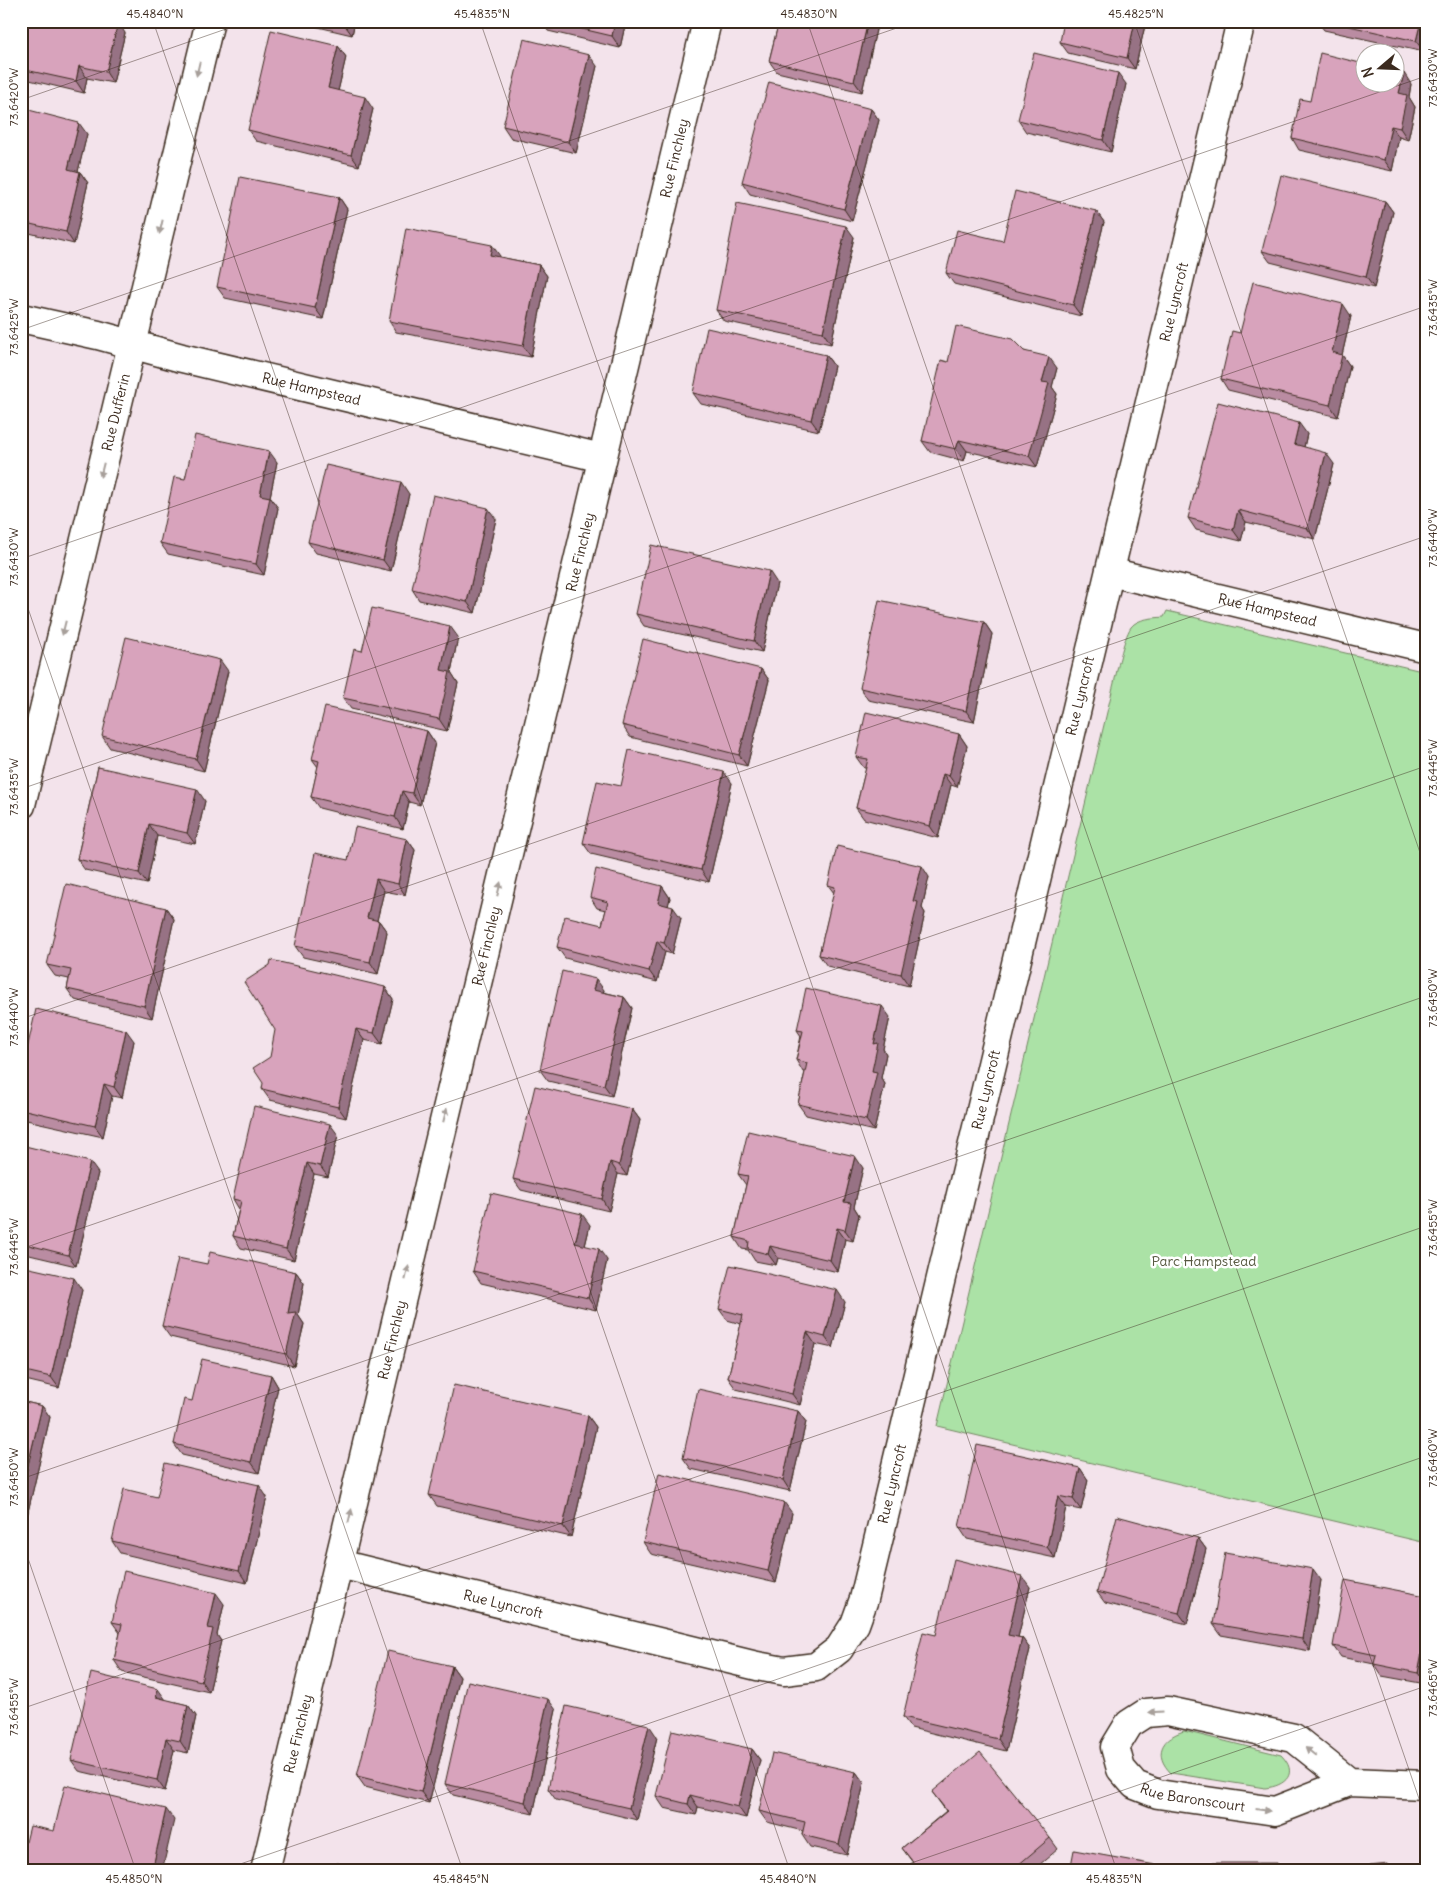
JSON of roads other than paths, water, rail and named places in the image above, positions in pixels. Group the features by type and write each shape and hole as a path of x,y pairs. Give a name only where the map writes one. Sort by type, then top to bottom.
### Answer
{"street":[{"name":"Rue Dufferin","path":"21,804 210,21"},
{"name":"Rue Finchley","path":"265,1871 340,1564 438,1142 707,21"},
{"name":"Rue Lyncroft","path":"340,1564 784,1671 816,1668 839,1649 855,1624 864,1600 1241,21"},
{"name":"Rue Hampstead","path":"21,318 602,458"},
{"name":"Rue Hampstead","path":"1110,572 1426,648"},
{"name":"Rue Baronscourt","path":"1349,1782 1294,1738 1168,1712 1146,1713 1129,1724 1115,1747 1121,1769 1135,1785 1158,1794 1275,1811 1349,1782 1426,1785"}],"park label":[{"name":"Parc Hampstead","path":"1204,1261"}]}
